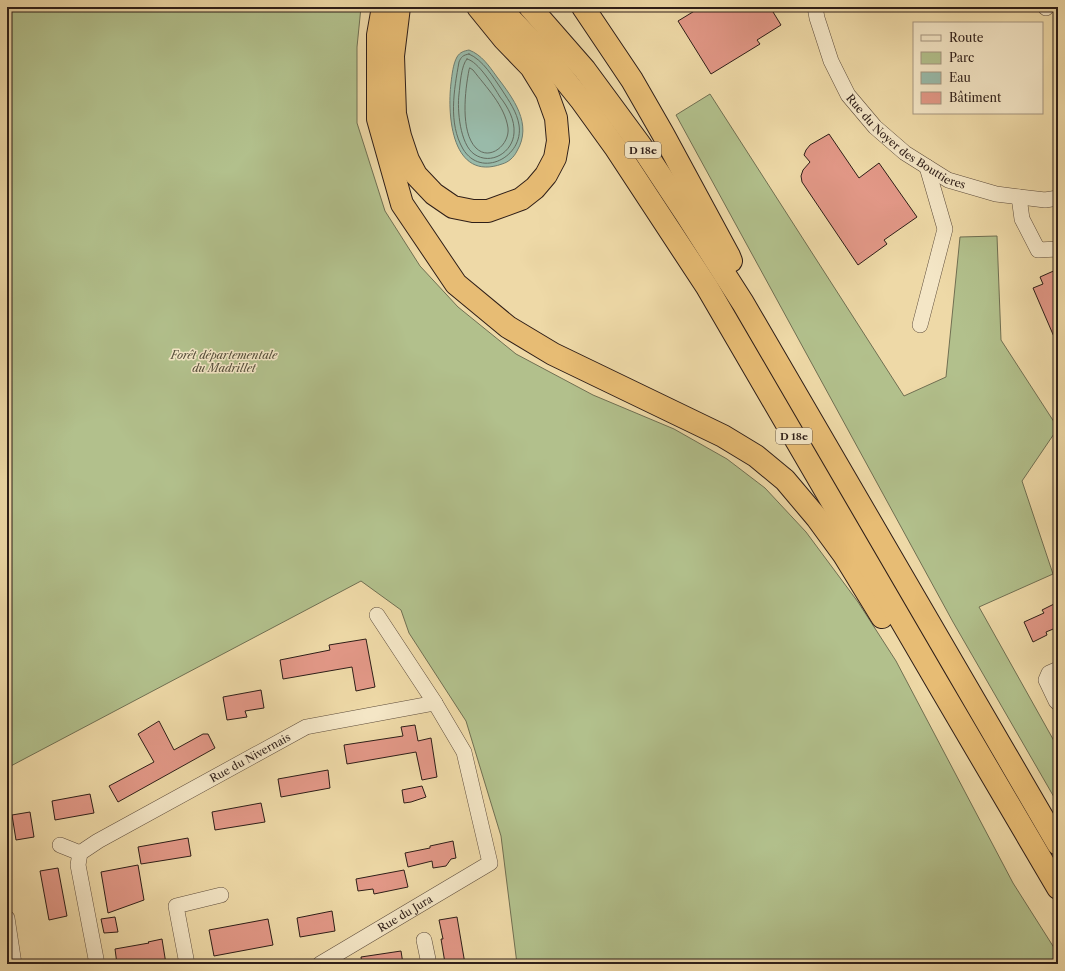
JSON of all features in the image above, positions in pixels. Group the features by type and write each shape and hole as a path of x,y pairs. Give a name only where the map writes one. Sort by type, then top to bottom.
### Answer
{"highway":[{"path":"383,7 378,35 378,119 402,204 456,284 508,328 553,354 723,436 761,460 785,480 818,518 904,651 937,682"},
{"path":"399,7 393,56 395,114 408,160 416,175 434,194 453,207 473,211 488,211 521,199 534,188 546,175 555,158 558,141 556,118 547,93 531,67 504,39 478,7"},
{"name":"D 18e","path":"499,7 544,54 581,100 615,147 708,287 1058,888"},
{"name":"D 18e","path":"530,7 543,20 585,70 641,146 686,214 742,303 1058,844"},
{"path":"583,7 632,80 729,256 742,303"}],"street":[{"name":"Rue du Noyer des Bouttieres","path":"815,7 817,18 831,61 848,95 875,127 905,153 948,180 996,194 1045,200 1058,198"},
{"path":"920,325 945,230 927,167"},
{"path":"1019,197 1022,219 1038,250 1058,249"},
{"path":"377,615 434,703"},
{"path":"1058,669 1049,673 1046,680 1058,703"},
{"name":"Rue du Nivernais","path":"80,853 98,841 306,727 434,703"},
{"name":"Rue du Jura","path":"320,964 490,863 464,752 434,703"},
{"path":"60,845 80,853 78,865 97,964"},
{"path":"187,964 176,906 221,895"},
{"path":"7,918 14,964"},
{"path":"424,940 429,964"}],"green space":[{"name":"Forêt départementale du Madrillet","path":"7,7 361,7 357,47 357,123 385,211 420,266 458,307 516,354 593,395 674,429 727,459 765,488 806,532 858,602 896,661 1013,883 1058,954 1058,964 517,964 501,836 466,721 409,633 401,610 361,581 7,768"},
{"path":"710,94 904,396 946,377 960,237 997,236 1001,340 1058,428 1022,481 1053,574 979,607 1058,748 1058,804 953,622 676,115"}],"water":[{"path":"469,50 485,61 491,69 515,103 522,121 523,131 517,151 511,159 502,164 485,167 472,164 463,155 456,143 450,112 452,77 457,57 462,52"}],"building":[{"path":"701,7 770,7 781,25 757,40 760,44 711,74 678,21"},
{"path":"829,134 859,178 879,163 917,217 884,240 887,244 858,265 802,182 801,176 803,170 810,162 804,155 806,150 810,145"},
{"path":"1058,269 1058,346 1033,288 1043,284 1040,277"},
{"path":"1058,602 1058,627 1046,632 1047,635 1033,642 1024,622 1044,613 1042,610"},
{"path":"366,639 375,687 356,691 352,667 283,679 280,660 330,650 329,645"},
{"path":"261,690 264,708 245,711 247,717 227,720 223,697"},
{"path":"159,721 174,750 203,734 208,734 215,748 118,802 109,786 154,762 138,734"},
{"path":"415,725 418,741 431,738 437,777 422,780 416,752 347,764 344,745 403,736 401,727"},
{"path":"328,770 330,788 281,797 278,779"},
{"path":"422,786 426,797 404,803 402,790"},
{"path":"90,794 94,813 55,820 52,801"},
{"path":"261,803 265,822 215,830 212,812"},
{"path":"30,812 34,837 16,840 12,815"},
{"path":"188,838 191,856 141,864 138,847"},
{"path":"453,841 456,858 451,859 446,866 433,868 432,861 408,867 405,853 430,848 430,846"},
{"path":"138,865 144,900 108,913 101,872"},
{"path":"58,868 67,916 49,920 40,871"},
{"path":"404,870 408,887 374,894 373,889 358,891 356,879"},
{"path":"332,911 335,931 300,937 297,918"},
{"path":"115,917 118,932 104,933 101,919"},
{"path":"457,917 465,964 447,964 445,963 441,939 443,939 439,920"},
{"path":"268,919 273,945 214,956 209,930"},
{"path":"162,939 166,964 117,964 115,949 149,943 148,942"},
{"path":"401,951 403,964 362,964 361,957"}]}
